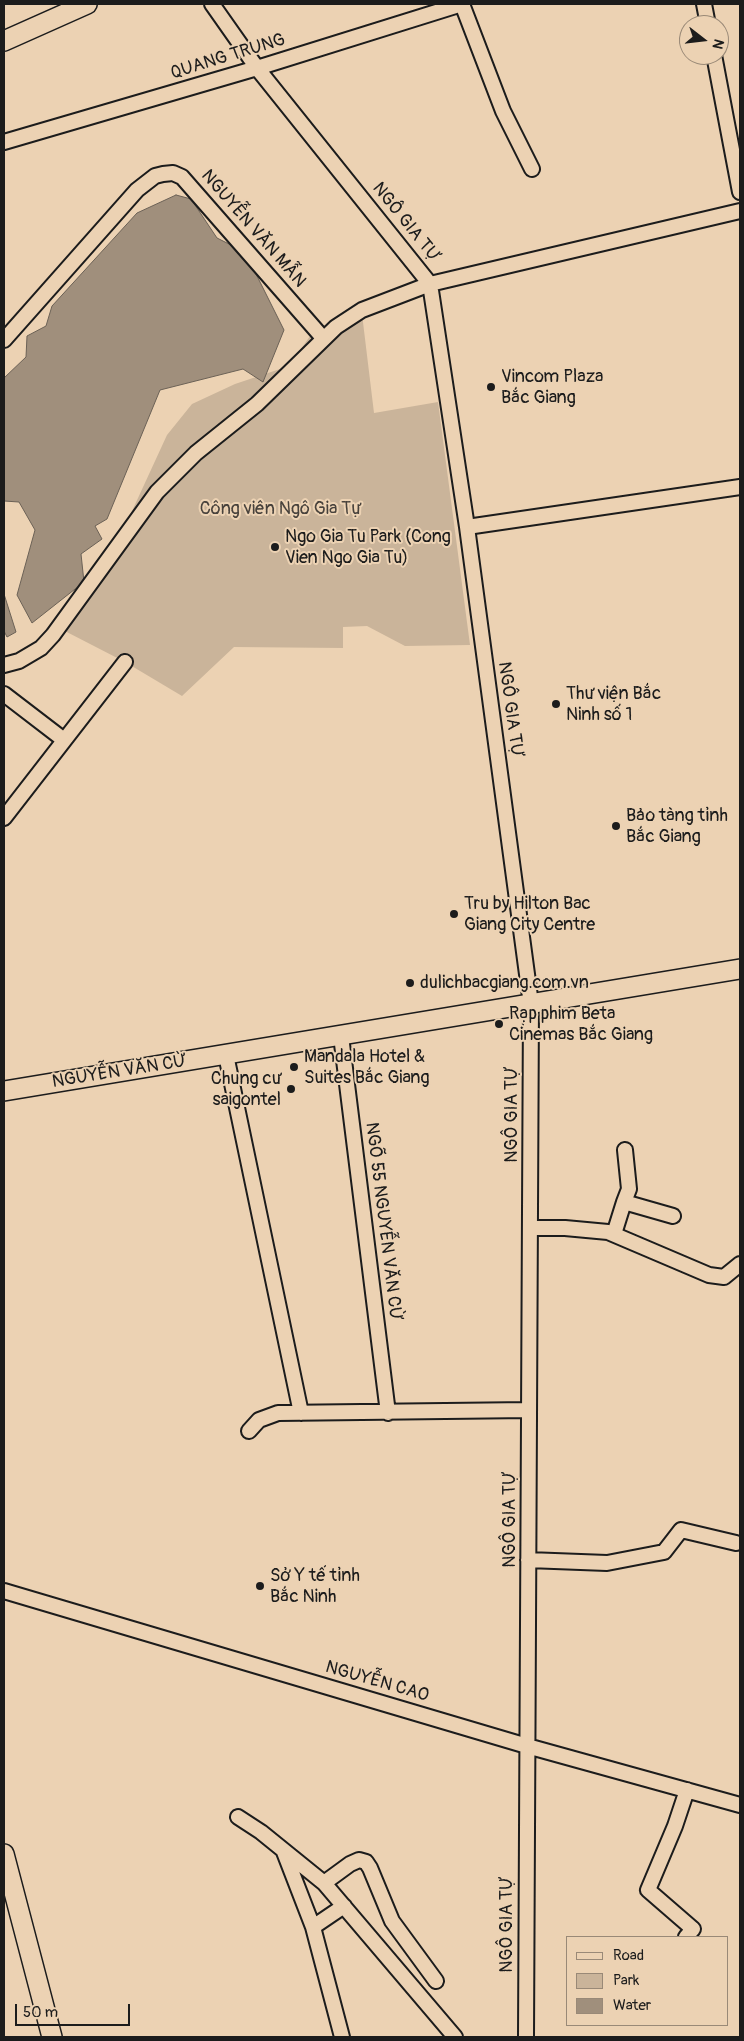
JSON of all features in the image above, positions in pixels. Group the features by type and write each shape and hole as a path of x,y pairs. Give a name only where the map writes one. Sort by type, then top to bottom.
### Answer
{"street":[{"path":"4,41 86,4"},
{"name":"NGÔ GIA TỰ","path":"212,4 257,68 430,284 467,527 531,1004 526,2037"},
{"path":"462,4 502,112 532,169"},
{"name":"QUANG TRUNG","path":"4,142 257,68 462,4"},
{"path":"716,65 740,192"},
{"name":"NGUYỄN VĂN MẪN","path":"4,340 137,190 155,176 163,174 173,174 182,177 323,338"},
{"path":"4,665 19,661 41,648 53,635 157,492 196,453 257,404 336,326 362,310 430,284 740,211"},
{"path":"467,527 740,487"},
{"path":"4,818 125,662"},
{"path":"4,694 64,740"},
{"name":"NGUYỄN VĂN CỪ","path":"4,1091 740,968"},
{"name":"NGÕ 55 NGUYỄN VĂN CỪ","path":"341,1036 388,1413"},
{"path":"226,1054 300,1413"},
{"path":"614,1234 629,1189 625,1150"},
{"path":"624,1202 673,1216"},
{"path":"530,1228 565,1228 608,1232 709,1275 724,1277 740,1264"},
{"path":"250,1431 259,1420 278,1414 529,1410"},
{"path":"528,1560 607,1563 664,1552 682,1530 736,1543"},
{"name":"NGUYỄN CAO","path":"4,1591 527,1746 740,1805"},
{"path":"687,1790 675,1826 648,1890 693,1929 687,1936"},
{"path":"238,1817 262,1832 284,1852 324,1882 456,2037"},
{"path":"284,1852 313,1928 342,2037"},
{"path":"4,1854 52,2037"},
{"path":"324,1882 350,1864 359,1860 366,1862 392,1921 436,1981"},
{"path":"313,1928 344,1906"}],"green space":[{"name":"Công viên Ngô Gia Tự","path":"362,314 374,413 438,402 470,645 405,646 367,626 343,627 343,648 234,647 182,696 125,662 59,628 121,535 167,435 192,404 235,384 289,366 315,329"}],"water":[{"path":"176,195 191,199 217,238 245,252 284,330 263,382 243,369 160,390 107,519 95,526 102,539 81,554 84,582 32,623 17,595 35,530 19,502 4,501 4,378 26,357 27,336 46,326 52,306 137,213"},
{"path":"4,594 16,632 7,637 4,631"}],"place":[{"name":"Vincom Plaza Bắc Giang","path":"491,387"},
{"name":"Ngo Gia Tu Park (Cong Vien Ngo Gia Tu)","path":"275,547"},
{"name":"Thư viện Bắc Ninh số 1","path":"556,704"},
{"name":"Bảo tàng tỉnh Bắc Giang","path":"616,826"},
{"name":"Tru by Hilton Bac Giang City Centre","path":"454,914"},
{"name":"dulichbacgiang.com.vn","path":"410,983"},
{"name":"Rạp phim Beta Cinemas Bắc Giang","path":"499,1024"},
{"name":"Mandala Hotel & Suites Bắc Giang","path":"294,1067"},
{"name":"Chung cư saigontel","path":"291,1089"},
{"name":"Sở Y tế tỉnh Bắc Ninh","path":"260,1586"}]}
